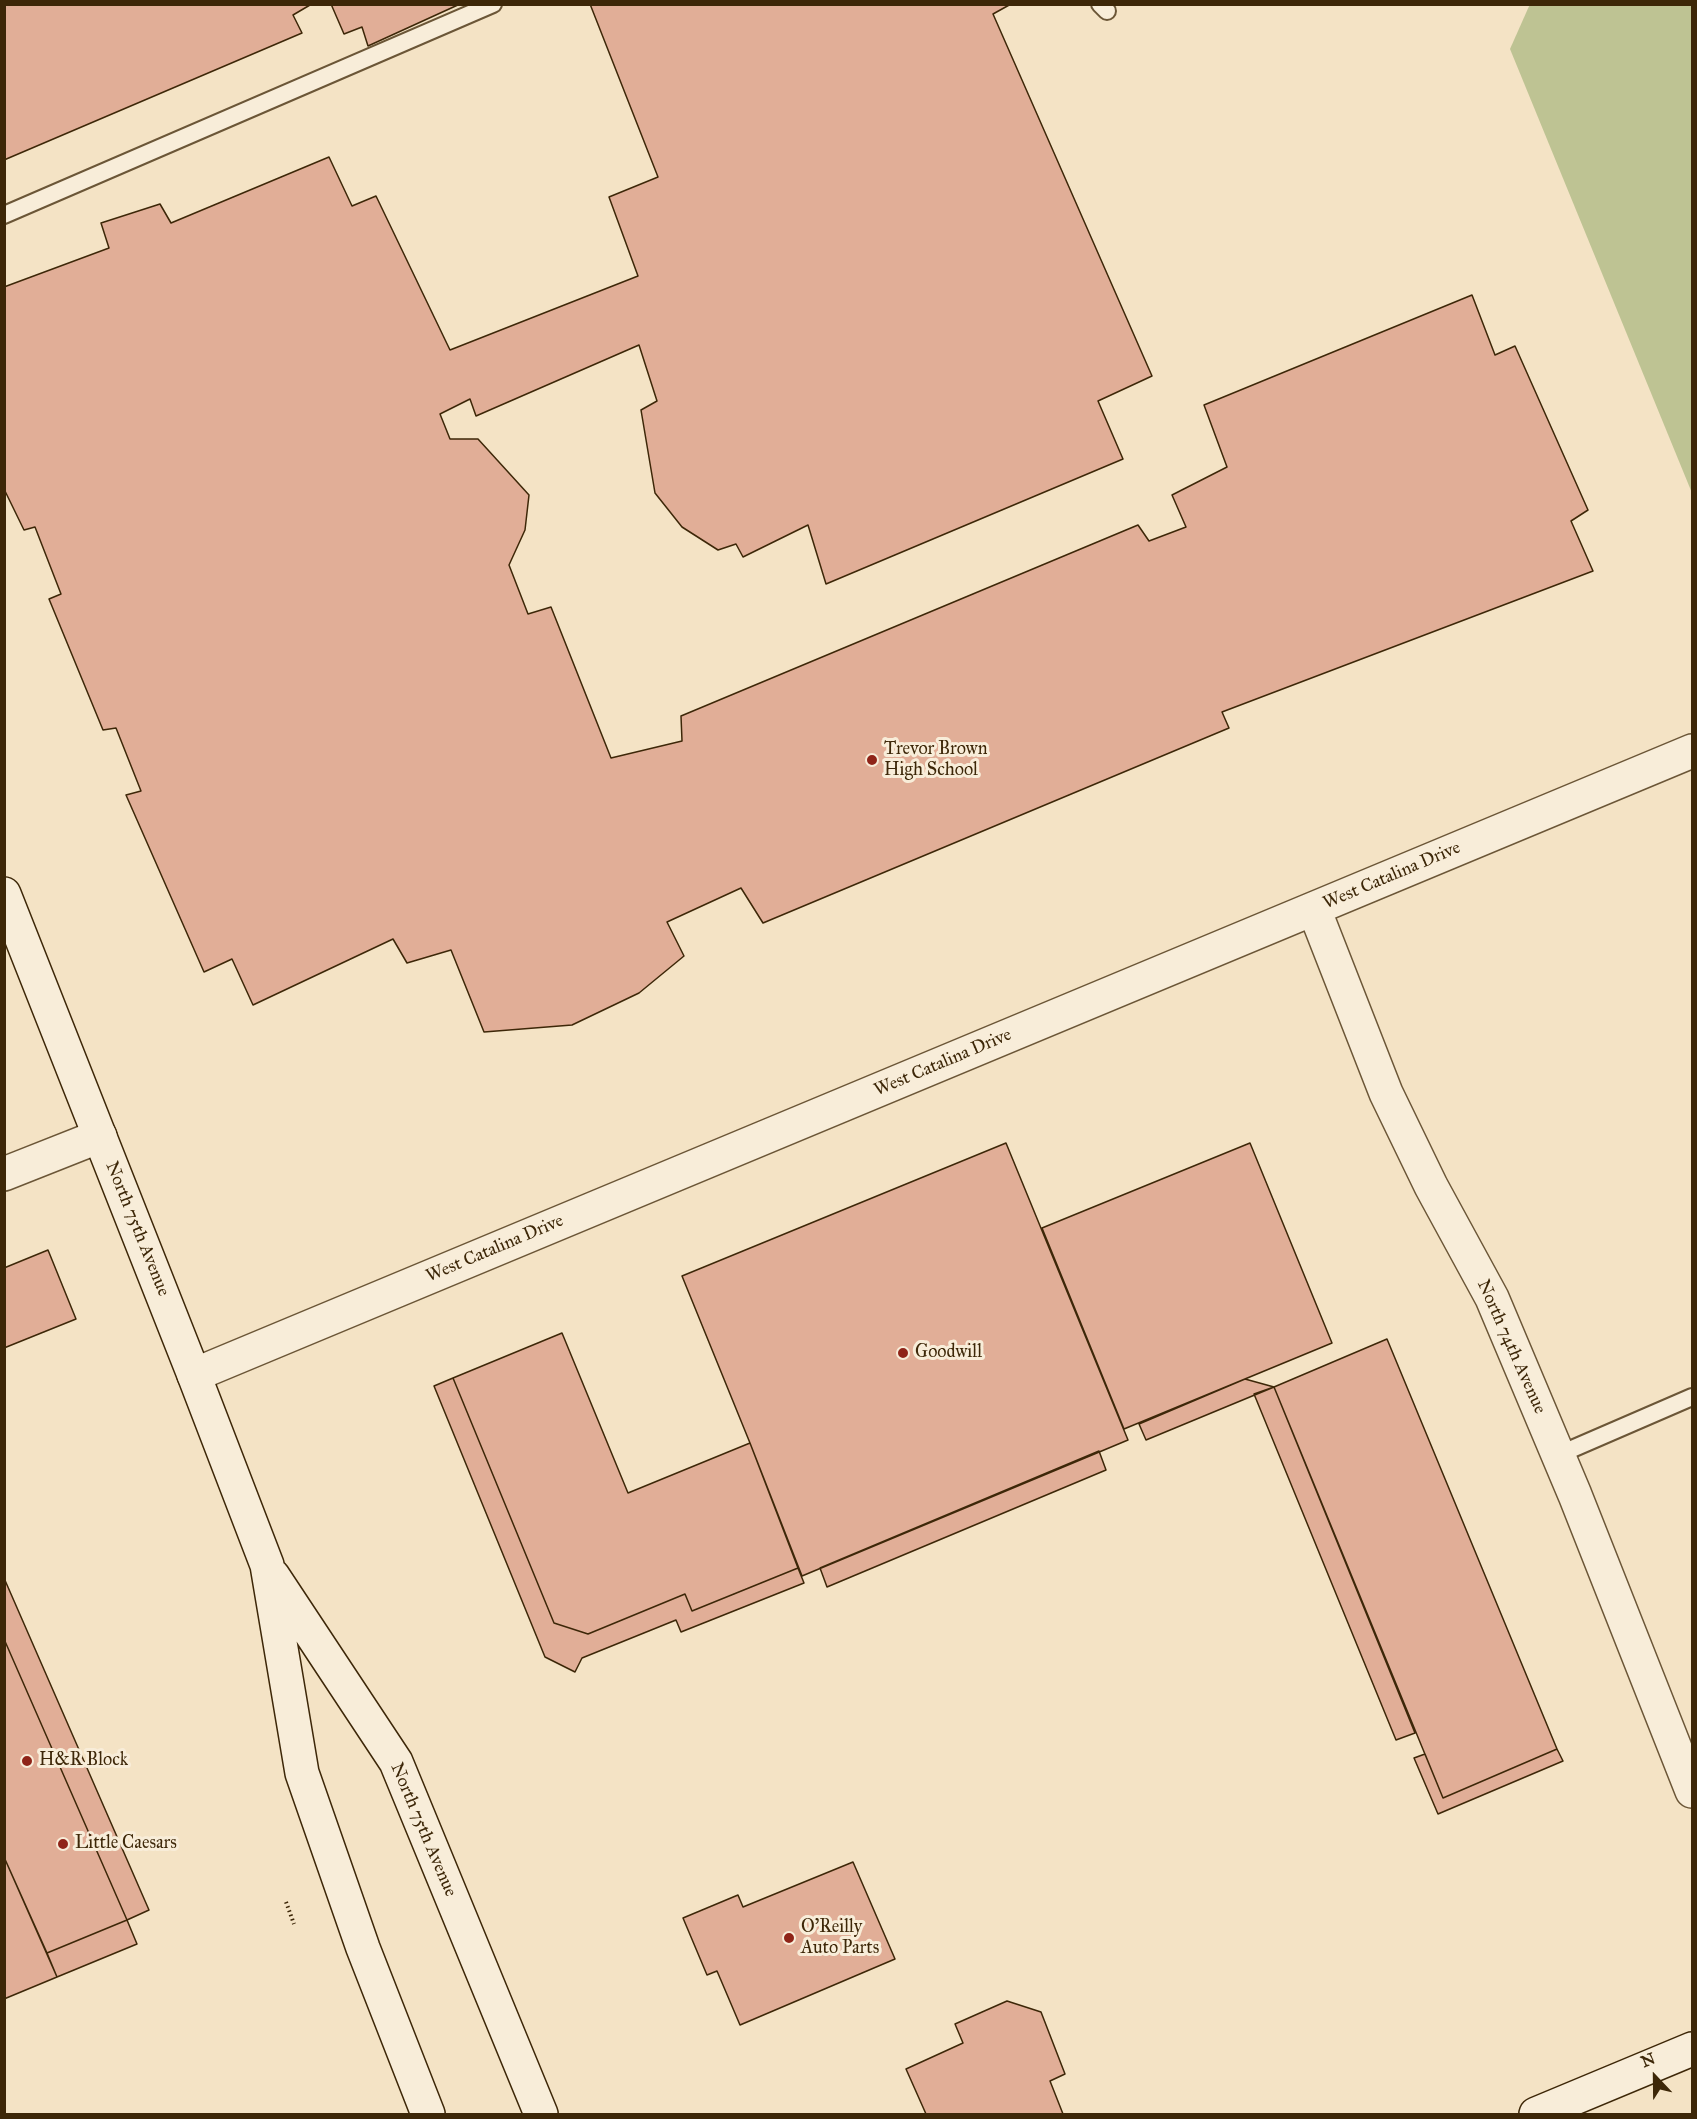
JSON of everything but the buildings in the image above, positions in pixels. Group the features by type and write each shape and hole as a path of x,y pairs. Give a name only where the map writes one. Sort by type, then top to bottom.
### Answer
{"street":[{"name":"West Catalina Drive","path":"194,1375 1692,751"},
{"name":"North 75th Avenue","path":"4,894 267,1565 302,1773 363,1948 428,2115"},
{"name":"North 74th Avenue","path":"1314,909 1386,1093 1431,1186 1492,1298 1558,1455 1692,1791"},
{"path":"4,1174 100,1136"},
{"name":"North 75th Avenue","path":"267,1565 396,1762 541,2115"},
{"path":"1536,2115 1692,2049"}],"lane":[{"path":"4,215 493,4"},
{"path":"1558,1455 1692,1397"}],"path":[{"path":"286,1902 294,1924"}],"green space":[{"path":"1530,4 1692,5 1692,493 1510,49"}],"place":[{"name":"Trevor Brown High School","path":"872,760"},
{"name":"Goodwill","path":"903,1353"},
{"name":"H&R Block","path":"27,1761"},
{"name":"Little Caesars","path":"63,1844"},
{"name":"O'Reilly Auto Parts","path":"789,1938"}]}
